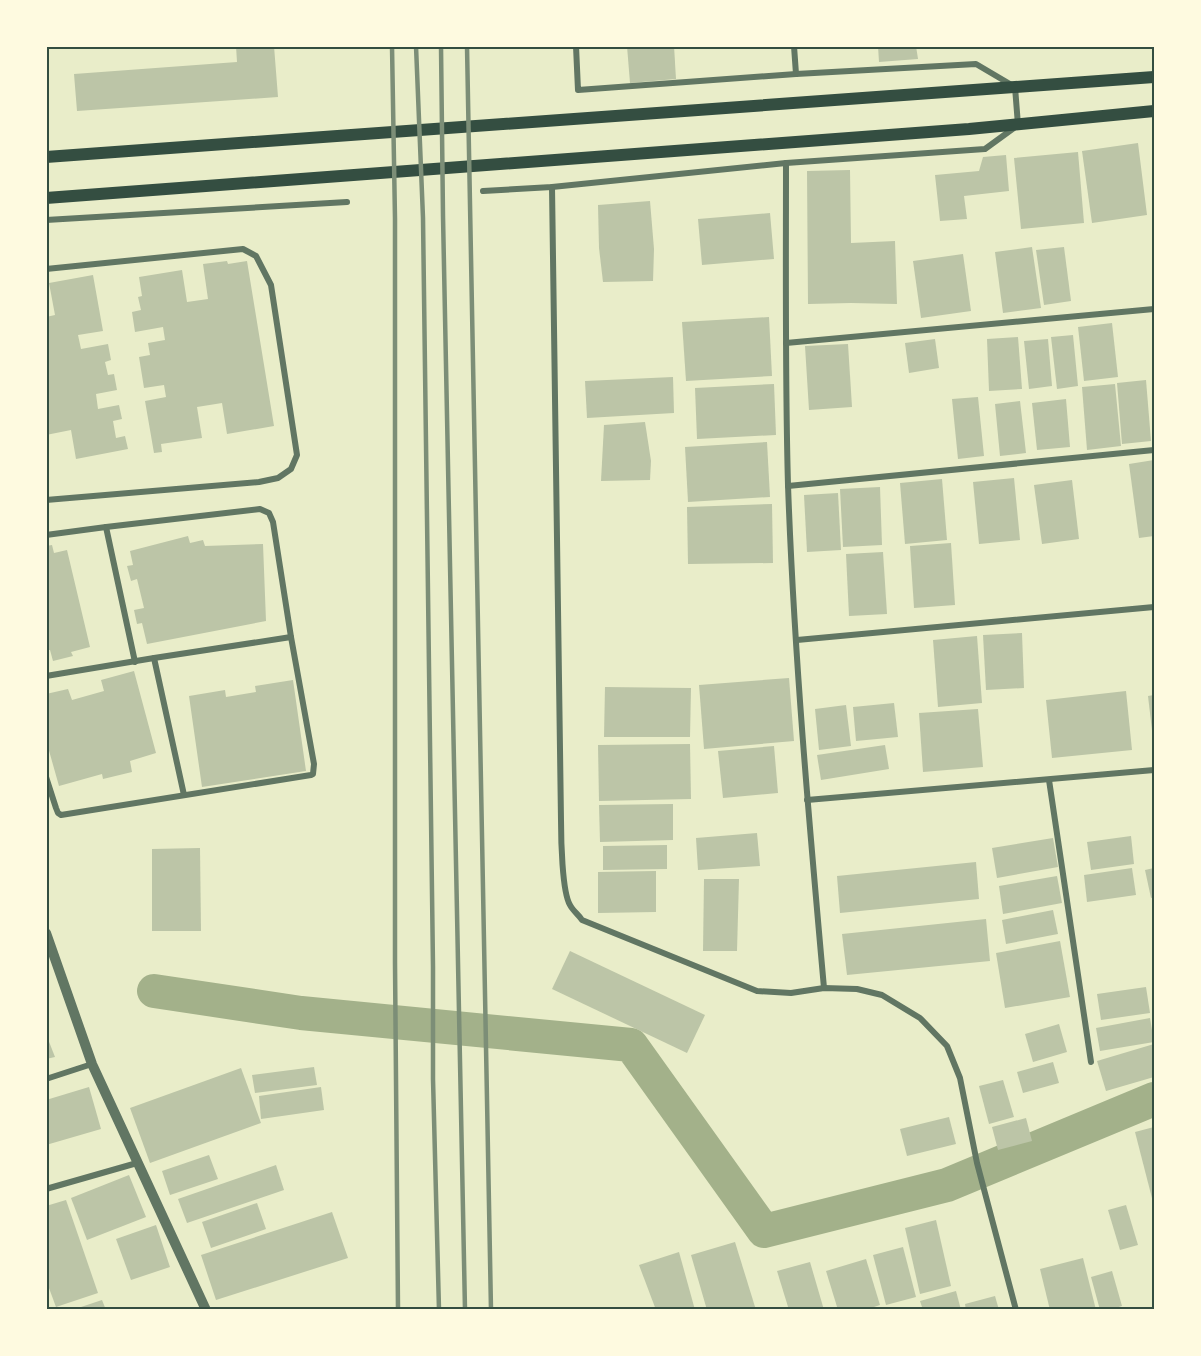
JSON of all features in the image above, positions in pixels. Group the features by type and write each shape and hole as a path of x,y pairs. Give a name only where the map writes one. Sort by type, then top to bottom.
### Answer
{"main road":[{"path":"46,157 1155,77"},
{"path":"46,198 969,129 1155,111"}],"street":[{"path":"483,191 552,187 786,163 986,149 1018,125 1015,87 976,64 578,90 576,46"},
{"path":"794,46 796,74"},
{"path":"786,163 788,486 807,800 824,988"},
{"path":"552,187 561,820 563,860 569,904 582,920 757,991 791,993 824,988 857,989 882,996 920,1018 947,1046 960,1077 977,1163 1016,1310"},
{"path":"46,220 347,202"},
{"path":"46,269 243,249 256,256 271,285 297,456 291,469 278,478 259,482 46,500"},
{"path":"786,343 1155,309"},
{"path":"788,486 1155,450"},
{"path":"46,535 260,509 269,513 273,522 314,764 313,774 310,776 62,815 58,813 46,777"},
{"path":"106,526 135,662"},
{"path":"796,640 1155,607"},
{"path":"46,676 291,637"},
{"path":"154,658 184,795"},
{"path":"807,800 1155,770"},
{"path":"1049,780 1091,1062"},
{"path":"46,933 92,1064 206,1310"},
{"path":"46,1079 92,1064"},
{"path":"46,1190 137,1163"}],"building":[{"path":"236,46 274,46 278,97 77,111 74,74 237,62"},
{"path":"627,46 674,46 676,79 630,83"},
{"path":"878,46 916,46 918,59 879,62"},
{"path":"1138,143 1147,215 1092,223 1082,151"},
{"path":"1078,152 1084,223 1021,229 1014,158"},
{"path":"1006,155 1009,191 964,196 967,219 940,221 935,175 979,171 983,157"},
{"path":"850,170 851,243 895,241 897,304 808,304 807,171"},
{"path":"650,201 654,249 653,281 603,282 598,205"},
{"path":"770,213 774,259 702,265 698,219"},
{"path":"1032,247 1041,308 1003,313 995,252"},
{"path":"1064,247 1071,301 1044,305 1036,250"},
{"path":"963,254 971,311 921,318 913,261"},
{"path":"227,261 228,264 247,261 274,426 227,434 222,403 197,407 202,438 161,444 162,452 154,453 145,401 166,397 164,385 144,388 139,357 150,355 148,343 165,340 163,327 135,332 132,312 141,310 138,297 142,296 139,277 182,270 187,302 208,299 203,264"},
{"path":"93,275 103,331 78,335 81,349 108,344 111,360 105,362 108,375 114,374 117,390 96,394 98,409 119,405 122,419 113,421 116,438 125,436 128,449 76,459 71,430 46,435 46,317 55,315 49,283"},
{"path":"769,317 772,376 686,381 682,322"},
{"path":"1112,323 1118,377 1084,381 1078,327"},
{"path":"1073,335 1078,386 1057,389 1051,337"},
{"path":"1018,337 1022,389 989,391 987,339"},
{"path":"935,339 939,368 909,373 905,343"},
{"path":"1048,339 1052,386 1029,389 1024,341"},
{"path":"848,344 852,407 809,410 805,346"},
{"path":"673,377 674,413 587,418 585,381"},
{"path":"1146,380 1151,441 1122,444 1117,383"},
{"path":"774,384 776,435 697,439 695,388"},
{"path":"1115,384 1121,446 1087,450 1082,387"},
{"path":"978,397 984,456 958,459 952,399"},
{"path":"1066,399 1070,447 1037,450 1032,403"},
{"path":"1020,401 1026,453 1000,456 995,404"},
{"path":"645,422 651,461 650,480 601,481 604,425"},
{"path":"767,442 770,497 688,502 685,447"},
{"path":"1154,460 1154,536 1139,538 1129,464"},
{"path":"1014,478 1020,540 979,544 973,482"},
{"path":"942,479 947,540 905,544 900,483"},
{"path":"1072,480 1079,539 1042,544 1034,485"},
{"path":"880,487 882,545 843,547 840,489"},
{"path":"838,493 841,550 807,552 804,495"},
{"path":"772,504 773,563 688,564 687,507"},
{"path":"188,536 190,543 203,540 205,546 263,544 266,621 147,644 142,623 137,624 134,610 144,608 137,579 131,581 127,566 133,565 130,551"},
{"path":"951,543 955,605 914,608 910,546"},
{"path":"52,545 54,553 67,550 90,647 71,652 73,656 53,661 50,650 46,650 46,546"},
{"path":"883,552 887,614 849,616 846,554"},
{"path":"1022,633 1024,688 986,690 983,635"},
{"path":"977,636 982,703 938,707 933,640"},
{"path":"134,671 156,753 130,761 132,772 103,779 102,774 59,786 46,740 46,694 68,689 72,700 104,691 101,680"},
{"path":"789,678 794,741 704,749 699,685"},
{"path":"293,680 306,771 202,787 189,696 225,690 226,697 256,692 255,686"},
{"path":"605,687 691,688 690,737 604,737"},
{"path":"1126,691 1132,750 1052,758 1046,700"},
{"path":"1154,695 1154,739 1153,739 1148,696"},
{"path":"894,703 898,737 856,741 853,707"},
{"path":"846,705 851,746 819,750 815,709"},
{"path":"978,709 983,767 923,772 919,713"},
{"path":"690,744 691,799 599,801 598,745"},
{"path":"885,745 889,769 821,780 817,755"},
{"path":"774,746 778,793 723,798 718,751"},
{"path":"673,804 673,840 600,842 599,805"},
{"path":"757,833 760,866 698,870 696,838"},
{"path":"1131,836 1134,864 1091,870 1087,842"},
{"path":"1053,838 1058,867 997,878 992,848"},
{"path":"667,845 667,869 603,870 603,846"},
{"path":"200,848 201,931 152,931 152,849"},
{"path":"976,862 979,899 840,913 837,876"},
{"path":"1132,868 1136,895 1087,902 1084,875"},
{"path":"1154,868 1154,897 1151,898 1145,870"},
{"path":"656,871 656,912 598,913 598,872"},
{"path":"1057,876 1062,903 1003,914 999,886"},
{"path":"704,879 739,879 737,951 703,951"},
{"path":"1053,910 1058,934 1006,944 1002,920"},
{"path":"986,919 990,961 847,975 842,934"},
{"path":"1060,941 1070,997 1005,1008 996,953"},
{"path":"570,951 705,1015 687,1053 552,989"},
{"path":"1146,987 1150,1013 1101,1020 1097,994"},
{"path":"1150,1018 1154,1042 1100,1051 1096,1028"},
{"path":"1059,1024 1067,1052 1033,1062 1025,1034"},
{"path":"46,1034 55,1057 46,1059"},
{"path":"1154,1044 1154,1077 1106,1091 1097,1061"},
{"path":"1053,1062 1059,1083 1023,1093 1017,1072"},
{"path":"314,1067 317,1085 255,1093 252,1075"},
{"path":"241,1068 261,1123 150,1163 130,1108"},
{"path":"1003,1080 1014,1117 989,1124 979,1086"},
{"path":"89,1087 101,1129 46,1145 46,1100"},
{"path":"321,1087 324,1110 261,1119 259,1096"},
{"path":"949,1117 956,1144 907,1156 900,1129"},
{"path":"1026,1118 1032,1141 998,1150 992,1127"},
{"path":"1154,1127 1154,1206 1135,1132"},
{"path":"209,1155 218,1179 170,1195 162,1171"},
{"path":"276,1165 284,1190 187,1223 178,1199"},
{"path":"129,1175 146,1217 87,1240 71,1198"},
{"path":"66,1200 98,1293 56,1307 46,1280 46,1206"},
{"path":"257,1203 266,1229 211,1248 202,1222"},
{"path":"1126,1205 1138,1245 1120,1250 1108,1210"},
{"path":"332,1212 348,1258 216,1300 201,1255"},
{"path":"936,1220 951,1286 920,1294 905,1228"},
{"path":"156,1225 170,1267 131,1280 116,1239"},
{"path":"735,1242 756,1310 707,1310 691,1255"},
{"path":"903,1247 916,1297 886,1305 873,1255"},
{"path":"679,1252 695,1310 656,1310 639,1265"},
{"path":"1083,1258 1096,1310 1050,1310 1040,1269"},
{"path":"866,1259 880,1305 865,1310 838,1310 826,1271"},
{"path":"810,1262 824,1310 789,1310 777,1271"},
{"path":"1112,1271 1122,1306 1100,1310 1091,1277"},
{"path":"956,1291 961,1310 923,1310 920,1301"},
{"path":"995,1296 999,1310 966,1310 965,1304"},
{"path":"102,1300 106,1310 75,1310 75,1309"}],"waterway":[{"path":"154,991 301,1013 631,1045 764,1231 947,1185 1154,1099"}],"railway":[{"path":"392,46 395,219 395,963 398,1310"},
{"path":"416,46 423,218 433,1079 439,1310"},
{"path":"441,46 465,1310"},
{"path":"467,46 491,1310"}]}
